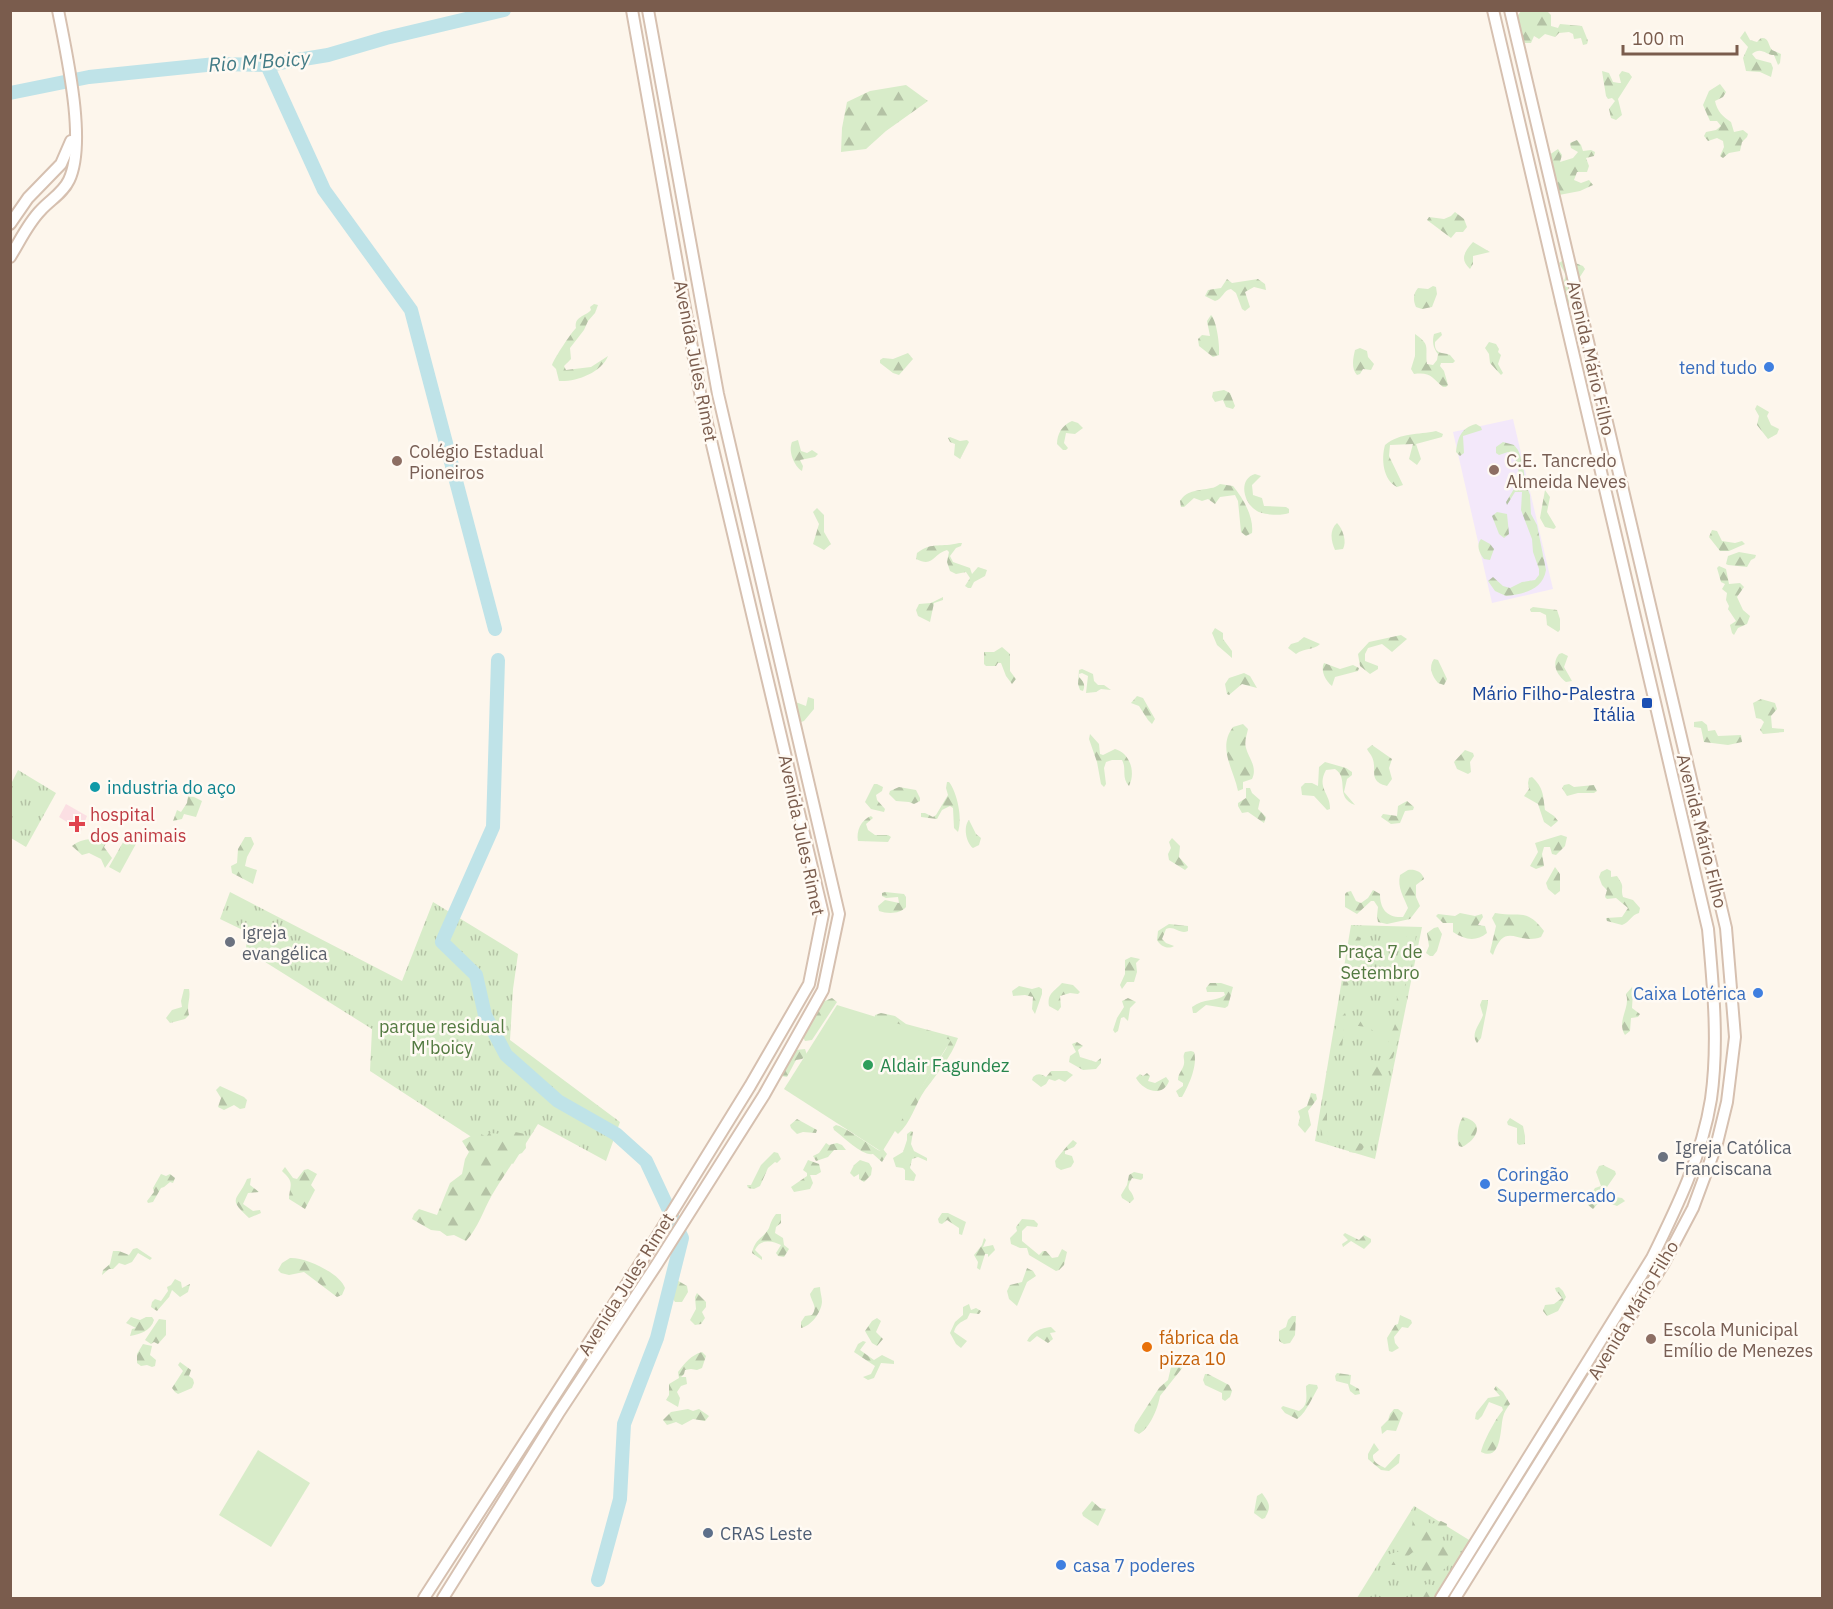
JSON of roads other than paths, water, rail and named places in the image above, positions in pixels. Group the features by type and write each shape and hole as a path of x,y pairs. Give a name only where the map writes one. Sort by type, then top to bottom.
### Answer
{"main road":[{"path":"10,257 41,210 54,200 69,180 76,142 75,120 58,10"},
{"name":"Avenida Jules Rimet","path":"424,1599 638,1266 756,1076 809,984 823,914 701,398 632,10"},
{"name":"Avenida Jules Rimet","path":"443,1599 558,1414 764,1095 823,990 839,914 718,394 648,10"},
{"name":"Avenida Mário Filho","path":"1441,1599 1652,1258 1679,1203 1702,1139 1711,1099 1715,1014 1708,929 1493,10"},
{"name":"Avenida Mário Filho","path":"1455,1599 1664,1263 1693,1208 1717,1143 1727,1102 1735,1037 1726,928 1510,10"},
{"path":"10,224 28,198 65,157 70,146 75,120"},
{"path":"52,174 62,175 69,180"},
{"path":"28,198 41,210"}],"waterway":[{"name":"Rio M'Boicy","path":"10,93 89,77 216,64 267,65 328,55 386,38 504,10"},
{"path":"267,65 324,190 411,310 495,629"},
{"path":"498,660 493,827 442,942 476,975 485,1015 506,1055 558,1101 616,1134 646,1161 682,1238 657,1338 624,1424 620,1499 598,1580"}],"place":[{"name":"tend tudo","path":"1769,367"},
{"name":"Colégio Estadual Pioneiros","path":"397,461"},
{"name":"C.E. Tancredo Almeida Neves","path":"1494,470"},
{"name":"Mário Filho-Palestra Itália","path":"1647,703"},
{"name":"industria do aço","path":"95,787"},
{"name":"hospital dos animais","path":"77,824"},
{"name":"igreja evangélica","path":"230,942"},
{"name":"Caixa Lotérica","path":"1758,993"},
{"name":"Aldair Fagundez","path":"868,1065"},
{"name":"Igreja Católica Franciscana","path":"1663,1157"},
{"name":"Coringão Supermercado","path":"1485,1184"},
{"name":"Escola Municipal Emílio de Menezes","path":"1651,1339"},
{"name":"fábrica da pizza 10","path":"1147,1347"},
{"name":"CRAS Leste","path":"708,1533"},
{"name":"casa 7 poderes","path":"1061,1565"}],"park label":[{"name":"Praça 7 de Setembro","path":"1380,961"},
{"name":"parque residual M'boicy","path":"442,1036"}]}
